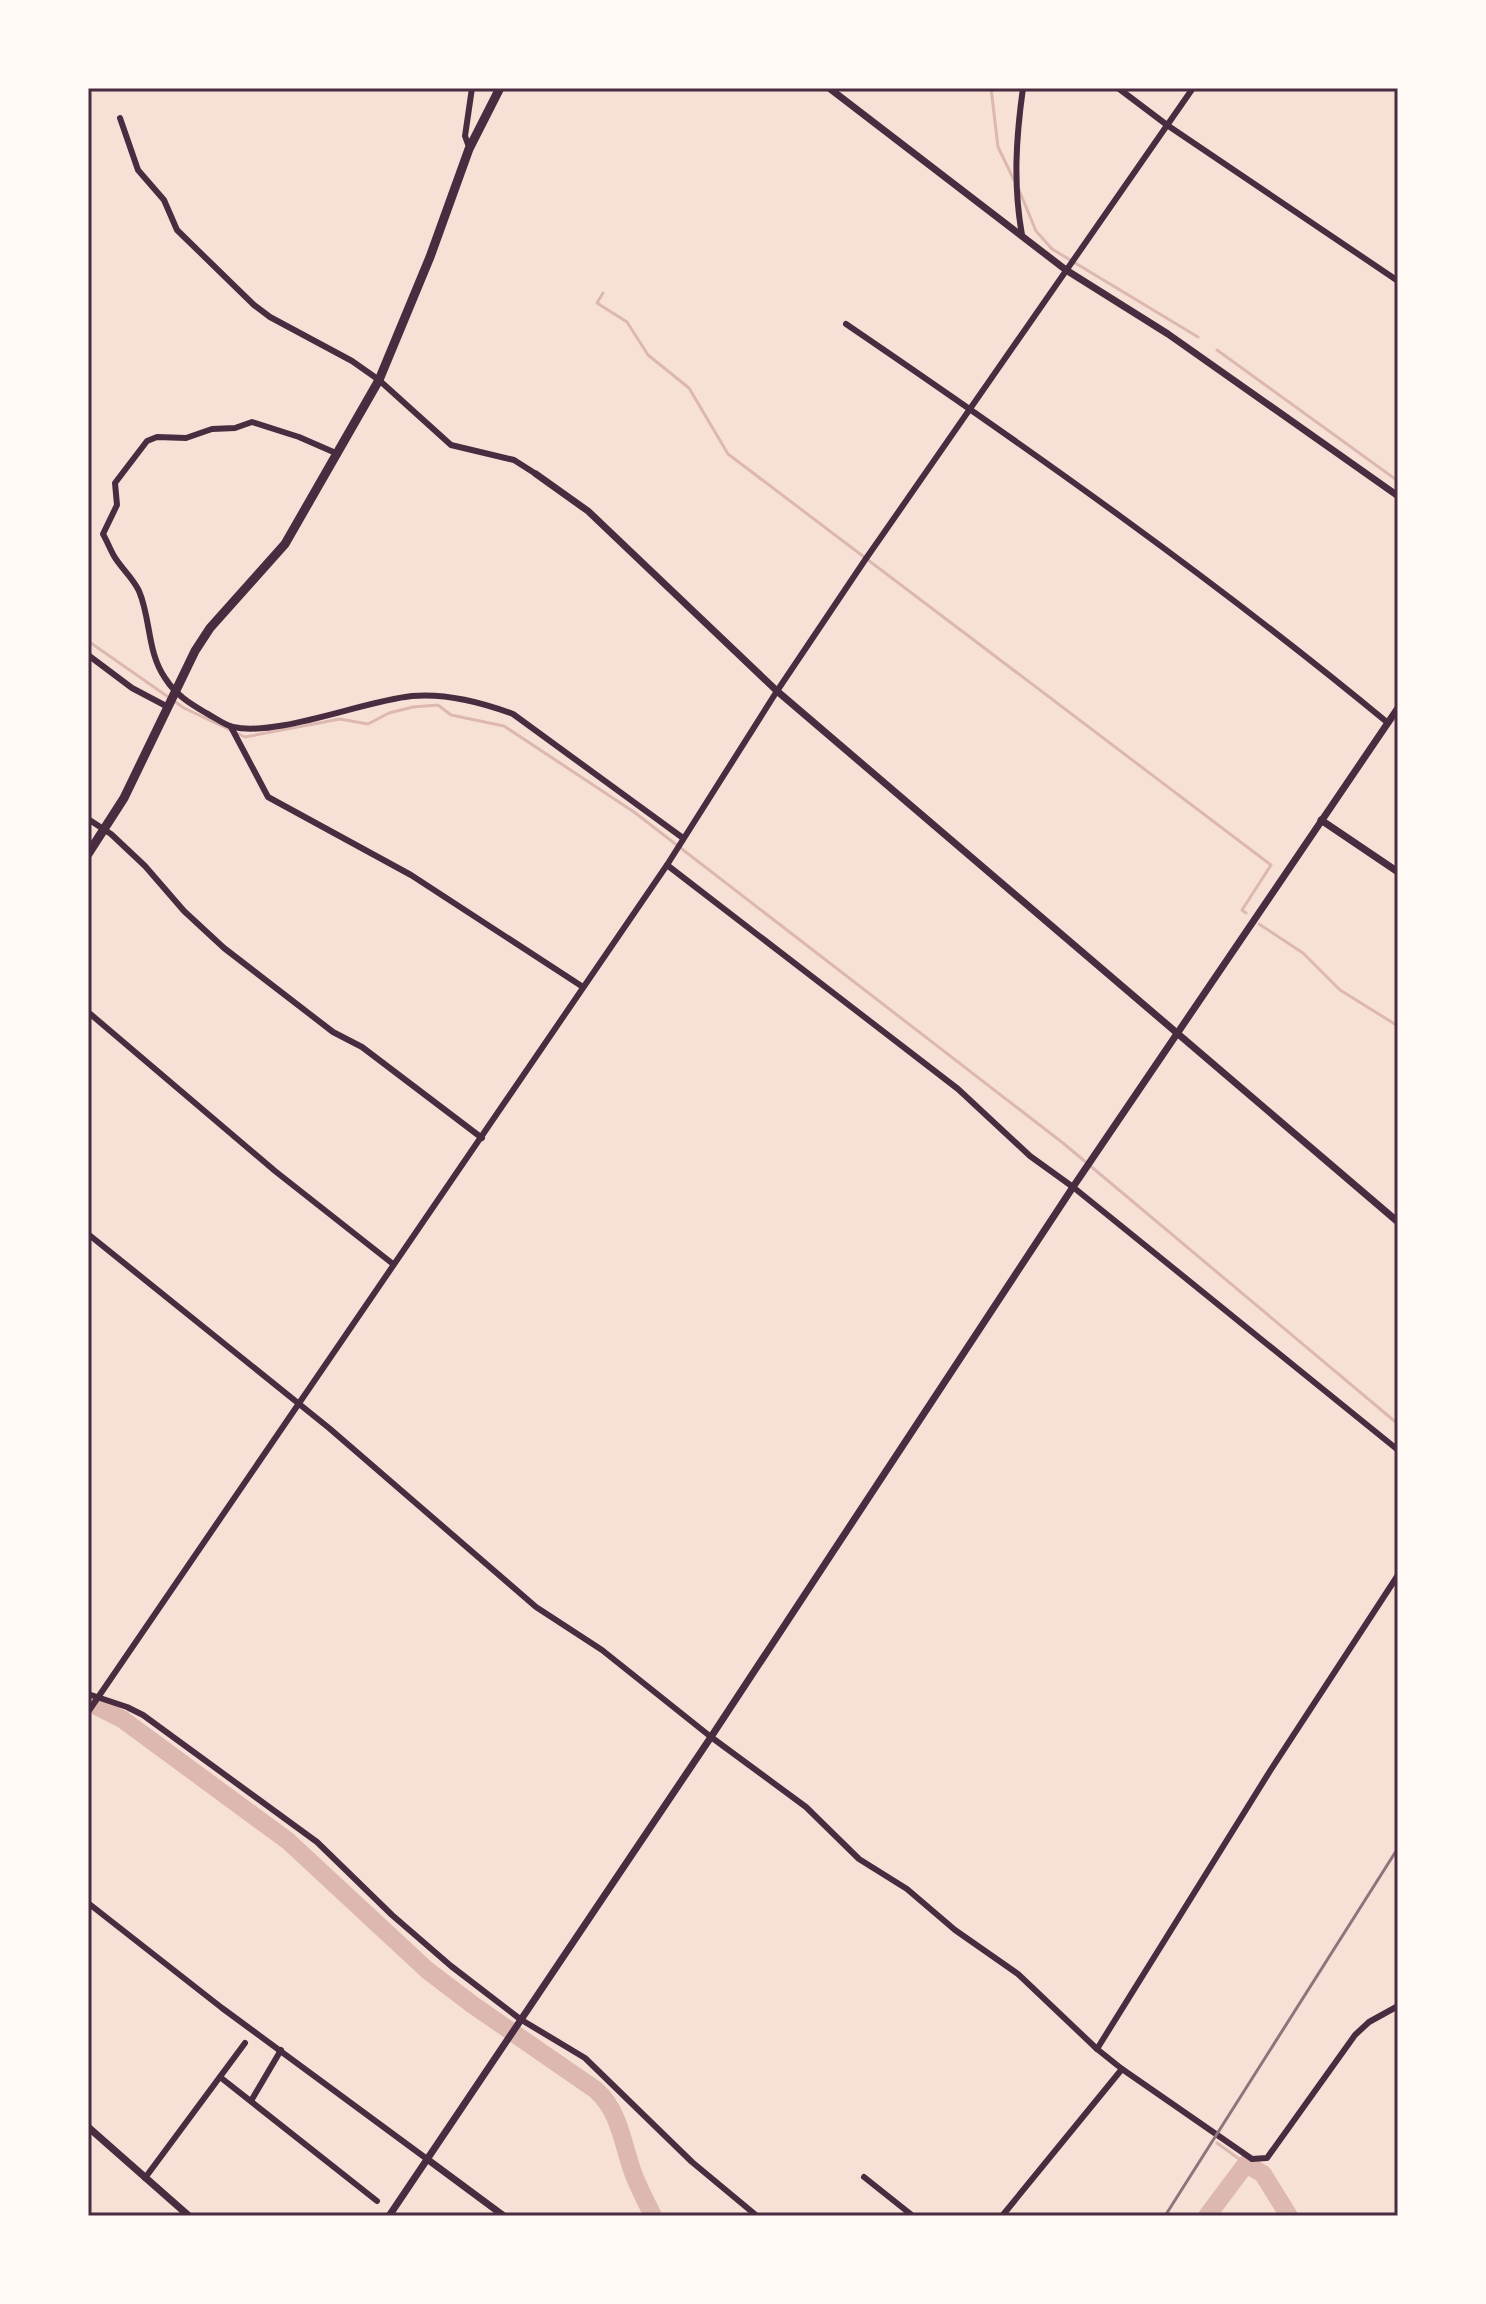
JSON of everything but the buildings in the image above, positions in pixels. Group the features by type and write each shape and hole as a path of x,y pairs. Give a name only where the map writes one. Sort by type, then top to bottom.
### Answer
{"main road":[{"path":"88,854 134,780 195,651 210,628 285,544 379,380 430,257 469,149 500,88"}],"street":[{"path":"469,149 465,136 472,88"},
{"path":"829,88 1022,237 1070,263 1398,496"},
{"path":"1022,237 1015,186 1023,88"},
{"path":"1118,88 1167,125 1398,281"},
{"path":"93,1705 667,865 866,558 1193,88"},
{"path":"120,118 138,170 164,200 177,230 254,305 270,317 344,356 379,380 451,445 514,460 588,511 777,691 1398,1222"},
{"path":"846,324 969,407 1292,644 1388,723"},
{"path":"339,454 252,422 235,428 212,429 186,438 157,437 147,441 115,483 117,505 103,534 113,555 139,590 153,652 163,675 176,693 231,727 269,727 414,696 483,702 513,714 683,838"},
{"path":"88,655 132,688 169,706"},
{"path":"389,2216 711,1737 1175,1034 1398,708"},
{"path":"231,727 268,797 411,875 583,987"},
{"path":"88,819 145,866 184,911 224,948 333,1032 362,1047 482,1138"},
{"path":"1321,820 1398,872"},
{"path":"667,865 958,1089 1019,1146 1398,1450"},
{"path":"88,1012 275,1171 393,1264"},
{"path":"88,1234 296,1405 329,1428 536,1607 602,1650 711,1737 806,1807 859,1859 907,1889 955,1930 1018,1974 1122,2069 1252,2159 1259,2161 1267,2158 1355,2035 1369,2022 1398,2006"},
{"path":"1097,2049 1270,1771 1398,1575"},
{"path":"88,1694 93,1705"},
{"path":"93,1705 127,1707 143,1715 317,1842 451,1966 520,2019 568,2047 599,2070 692,2162 757,2216"},
{"path":"88,1903 222,2008 504,2216"},
{"path":"145,2178 245,2043"},
{"path":"251,2101 281,2050"},
{"path":"1002,2216 1122,2069"},
{"path":"220,2077 377,2201"},
{"path":"88,2127 189,2216"},
{"path":"864,2177 913,2216"}],"waterway":[{"path":"991,88 998,147 1014,180"},
{"path":"1019,190 1036,231 1052,249 1198,337"},
{"path":"603,293 597,303 627,322 648,355 689,388 728,454 1271,865 1242,910 1246,913"},
{"path":"1217,350 1398,481"},
{"path":"88,641 184,708 245,737 340,719 368,724 389,713 438,705 451,715 504,726 634,812 1063,1143 1398,1424"},
{"path":"1259,924 1303,953 1340,990 1398,1026"},
{"path":"88,1702 122,1719 288,1841 427,1970 596,2090 615,2117 634,2176 653,2216"},
{"path":"1217,2143 1246,2164"},
{"path":"1207,2216 1246,2164 1263,2174 1289,2216"}],"railway":[{"path":"1165,2216 1398,1848"}]}
